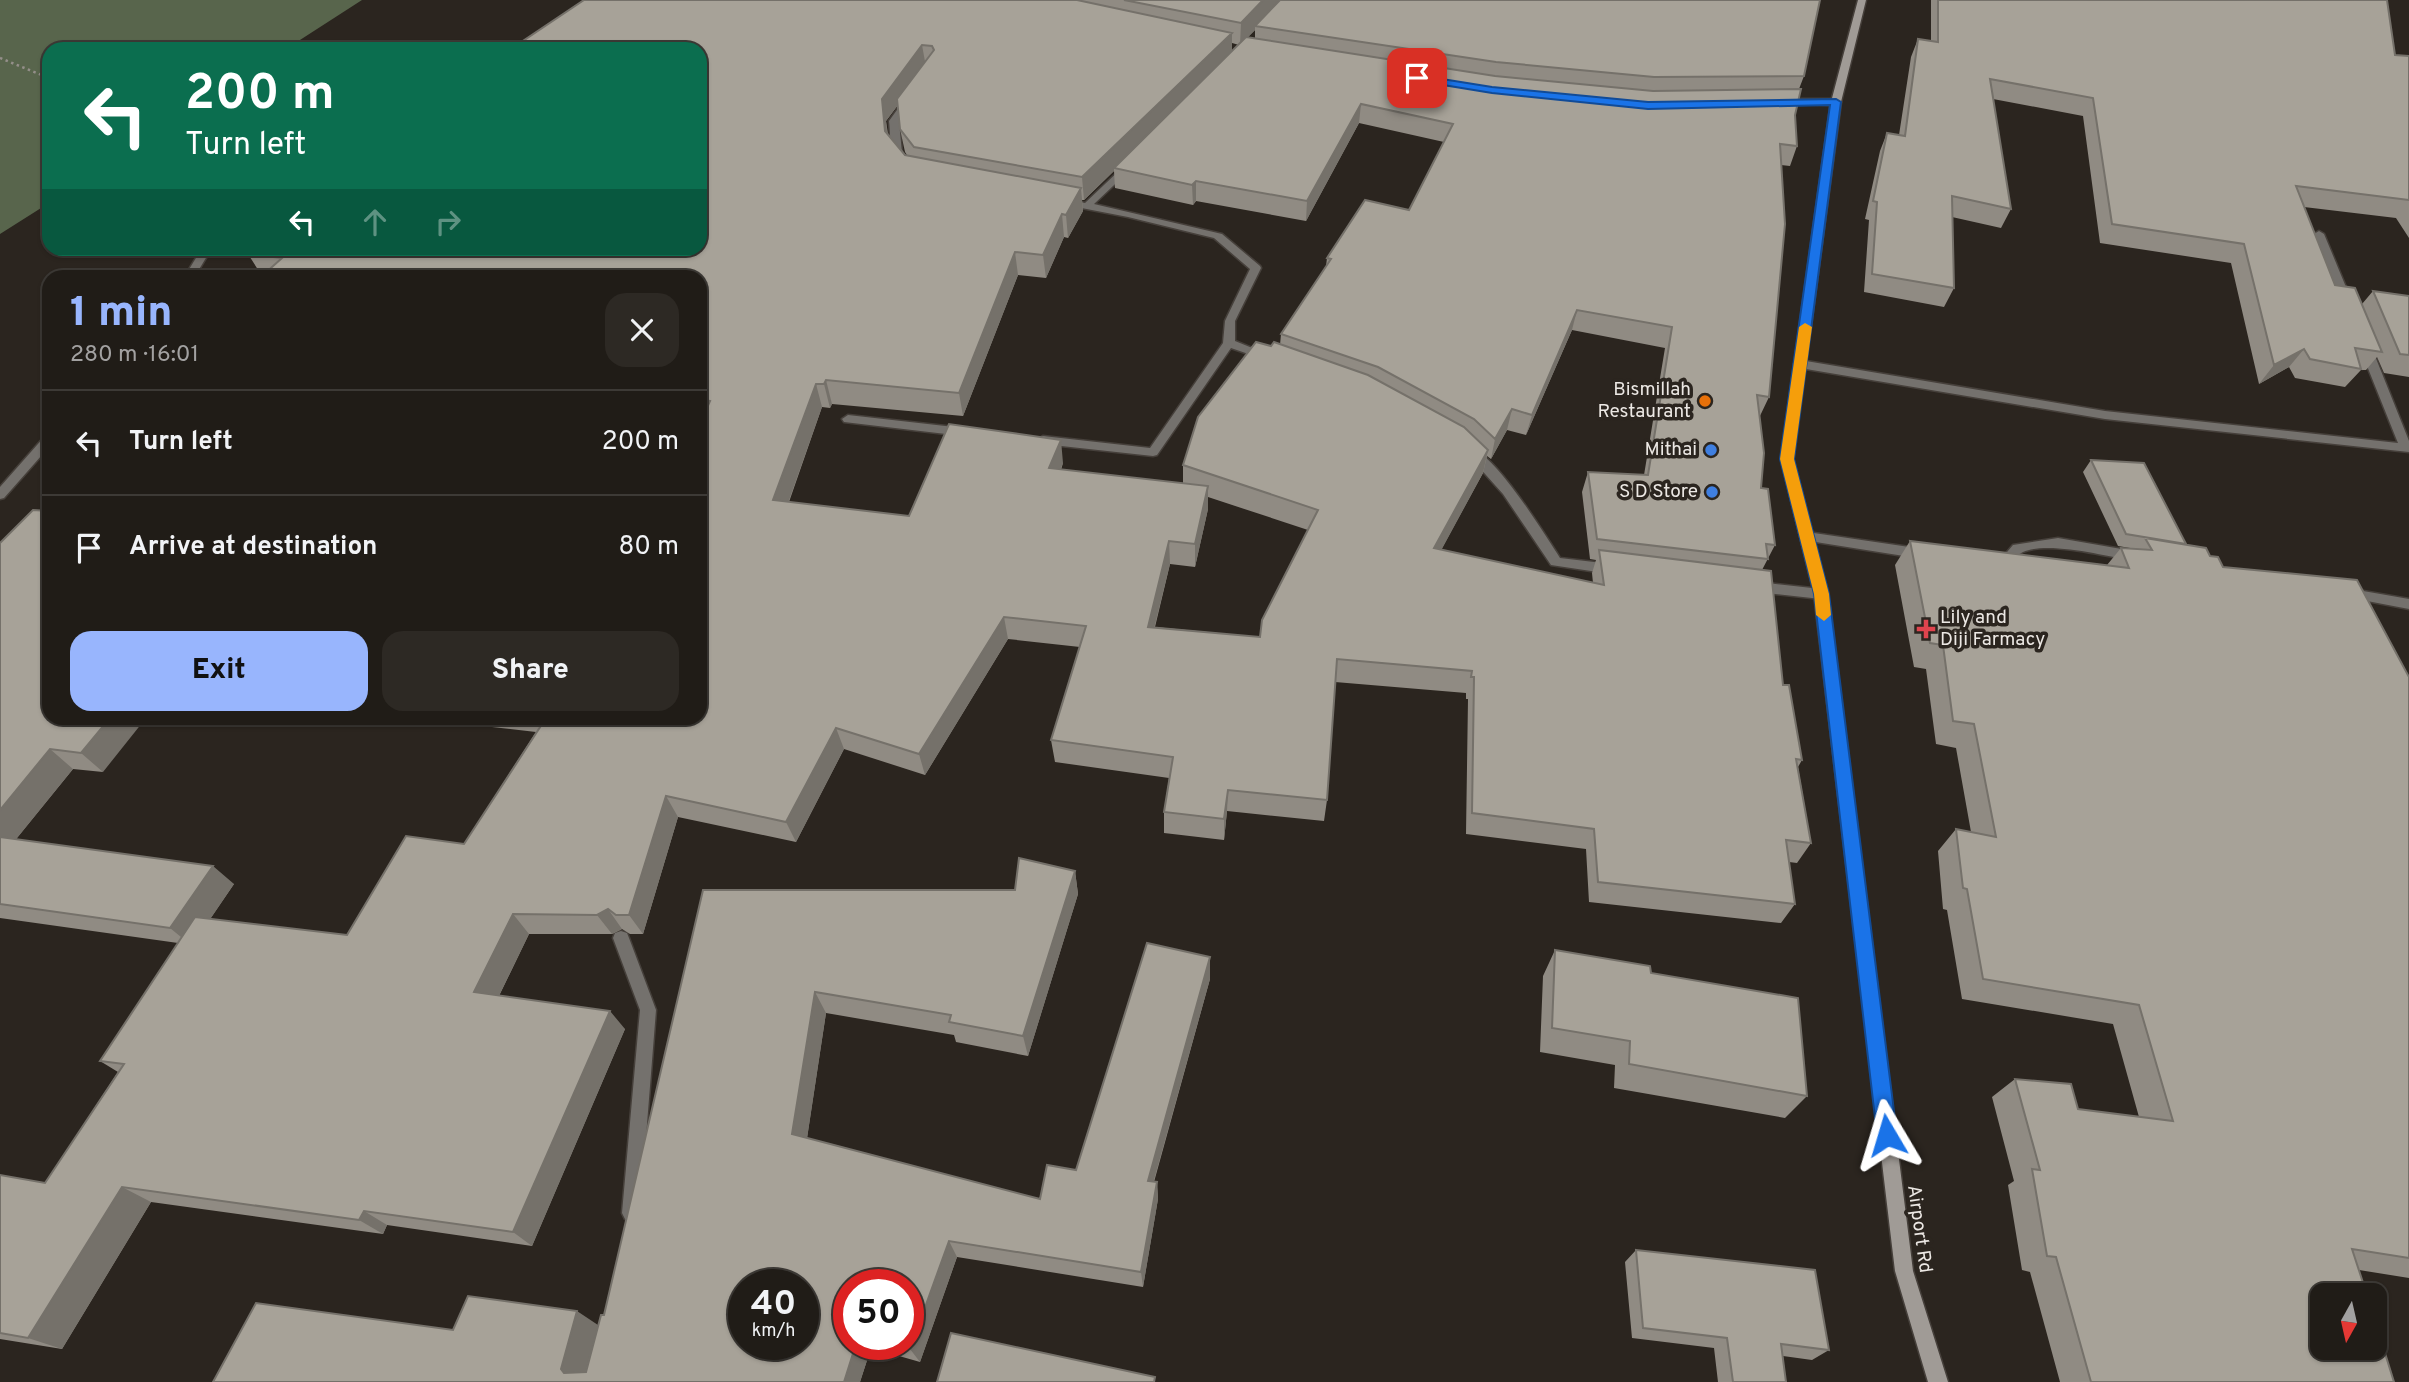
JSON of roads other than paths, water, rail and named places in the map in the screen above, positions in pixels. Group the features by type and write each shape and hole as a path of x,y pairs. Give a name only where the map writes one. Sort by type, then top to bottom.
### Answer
{"main road":[{"name":"Airport Rd","path":"1862,0 1836,102 1787,459 1821,594 1904,1271 1938,1382"}],"street":[{"path":"915,173 897,153 894,121 916,91"},
{"path":"1775,102 1836,102"},
{"path":"1087,206 1137,158"},
{"path":"1028,439 1153,452 1229,343 1230,321 1256,268 1218,236 1048,199"},
{"path":"2319,234 2355,322"},
{"path":"1800,364 2105,415 2408,448 2360,335"},
{"path":"1229,343 1277,360"},
{"path":"848,419 973,433"},
{"path":"1465,445 1507,490 1556,562 1630,572"},
{"path":"0,495 42,447"},
{"path":"1807,537 1936,556"},
{"path":"1988,564 2001,566 2018,548 2058,543 2153,559"},
{"path":"1739,584 1821,594"},
{"path":"2328,590 2409,604"},
{"path":"621,938 648,1010 629,1231"}],"place":[{"name":"Bismillah Restaurant","path":"1705,401"},
{"name":"Mithai","path":"1711,450"},
{"name":"S D Store","path":"1712,492"},
{"name":"Lily and Diji Farmacy","path":"1926,629"}]}
